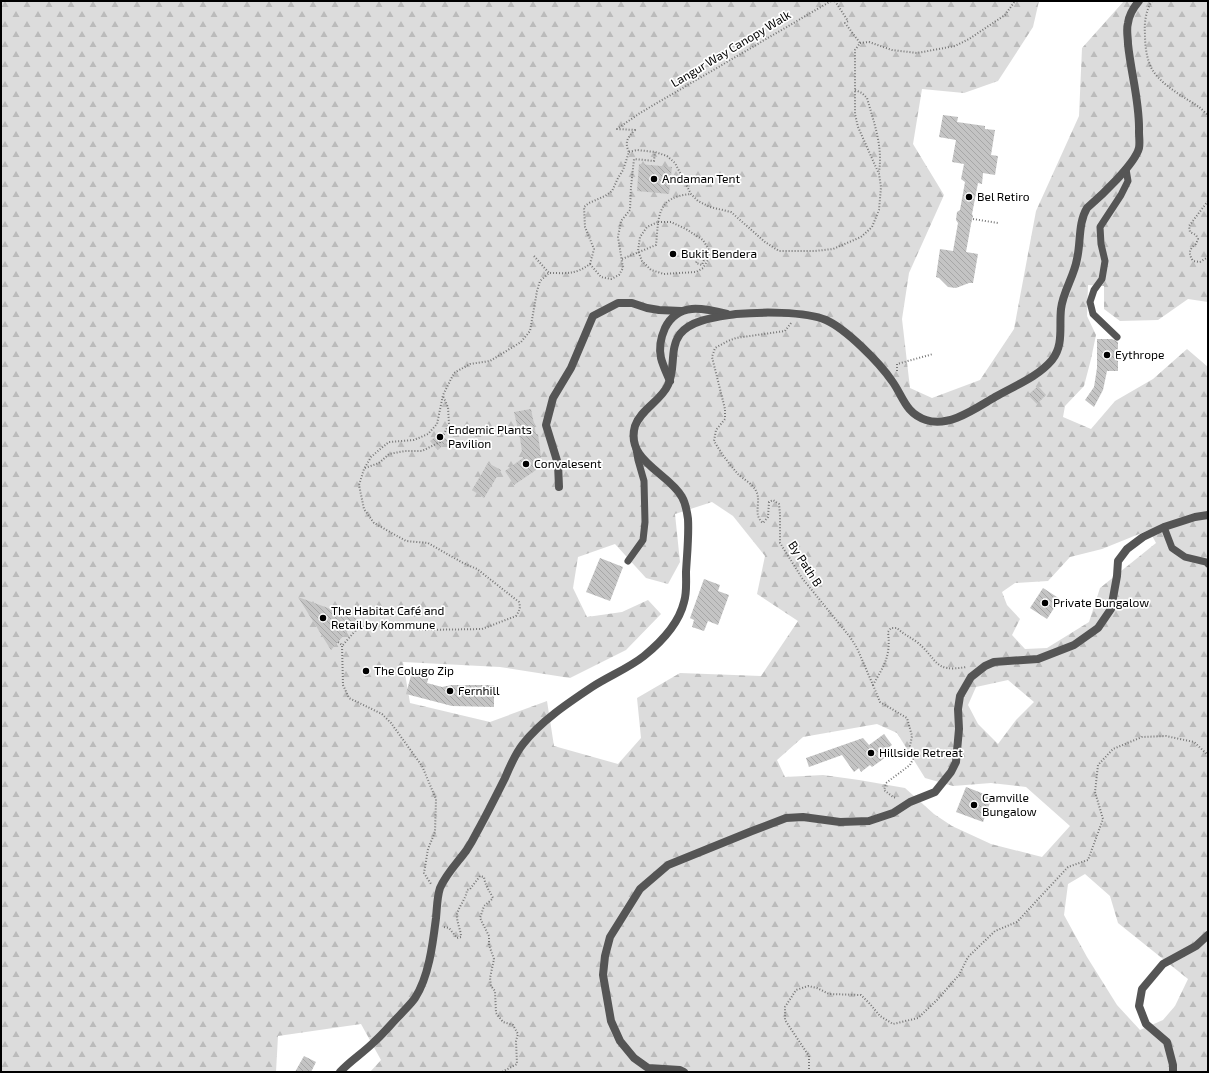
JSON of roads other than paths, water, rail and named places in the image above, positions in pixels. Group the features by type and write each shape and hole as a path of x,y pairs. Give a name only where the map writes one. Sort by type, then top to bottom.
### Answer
{"street":[{"path":"340,1072 348,1063 376,1041 416,996 428,967 439,891 449,872 465,852 476,834 521,746 536,729 566,706 592,687 644,656 672,628 679,616 685,601 688,516 685,501 677,489 642,458 636,449 634,437 635,427 639,418 664,391 670,382 674,349 678,337 687,328 705,320 731,315 760,312 823,318 836,325 861,345 893,382 904,404 914,413 928,421 941,421 958,418 1042,370 1054,358 1059,348 1061,340 1060,315 1062,304 1078,259 1084,213 1126,169 1140,147 1140,122 1129,54 1127,28 1132,11 1138,1"},
{"path":"559,487 558,464 546,425 553,398 571,368 593,316 618,303 632,303 659,310 681,311 704,308 731,315"},
{"path":"670,382 661,358 661,336 669,320 681,311"},
{"path":"684,1072 680,1070 648,1068 634,1058 620,1041 611,1021 603,974 605,956 610,937 640,889 668,866 752,830 786,818 803,817 840,822 869,821 893,813 910,802 935,792 952,772 956,762 960,696 971,677 985,666 994,662 1038,659 1074,645 1098,628 1111,610 1117,576 1118,560 1127,549 1138,541 1164,528 1195,517 1208,515"},
{"path":"1173,1072 1173,1065 1167,1042 1146,1024 1139,1006 1142,989 1163,964 1196,946 1208,935"}],"lane":[{"path":"1117,337 1093,314 1090,302 1094,290 1102,279 1105,261 1101,244 1100,227 1122,195 1128,181 1126,169"},
{"path":"628,561 643,540 646,522 644,481 636,449"},
{"path":"1164,528 1172,548 1185,557 1206,562 1208,564"}],"place":[{"name":"Andaman Tent","path":"654,179"},
{"name":"Bel Retiro","path":"969,197"},
{"name":"Bukit Bendera","path":"673,254"},
{"name":"Eythrope","path":"1107,355"},
{"name":"Endemic Plants Pavilion","path":"440,437"},
{"name":"Convalesent","path":"526,464"},
{"name":"Private Bungalow","path":"1045,603"},
{"name":"The Habitat Café and Retail by Kommune","path":"323,618"},
{"name":"The Colugo Zip","path":"366,671"},
{"name":"Fernhill","path":"450,691"},
{"name":"Hillside Retreat","path":"871,753"},
{"name":"Camville Bungalow","path":"974,805"}]}
